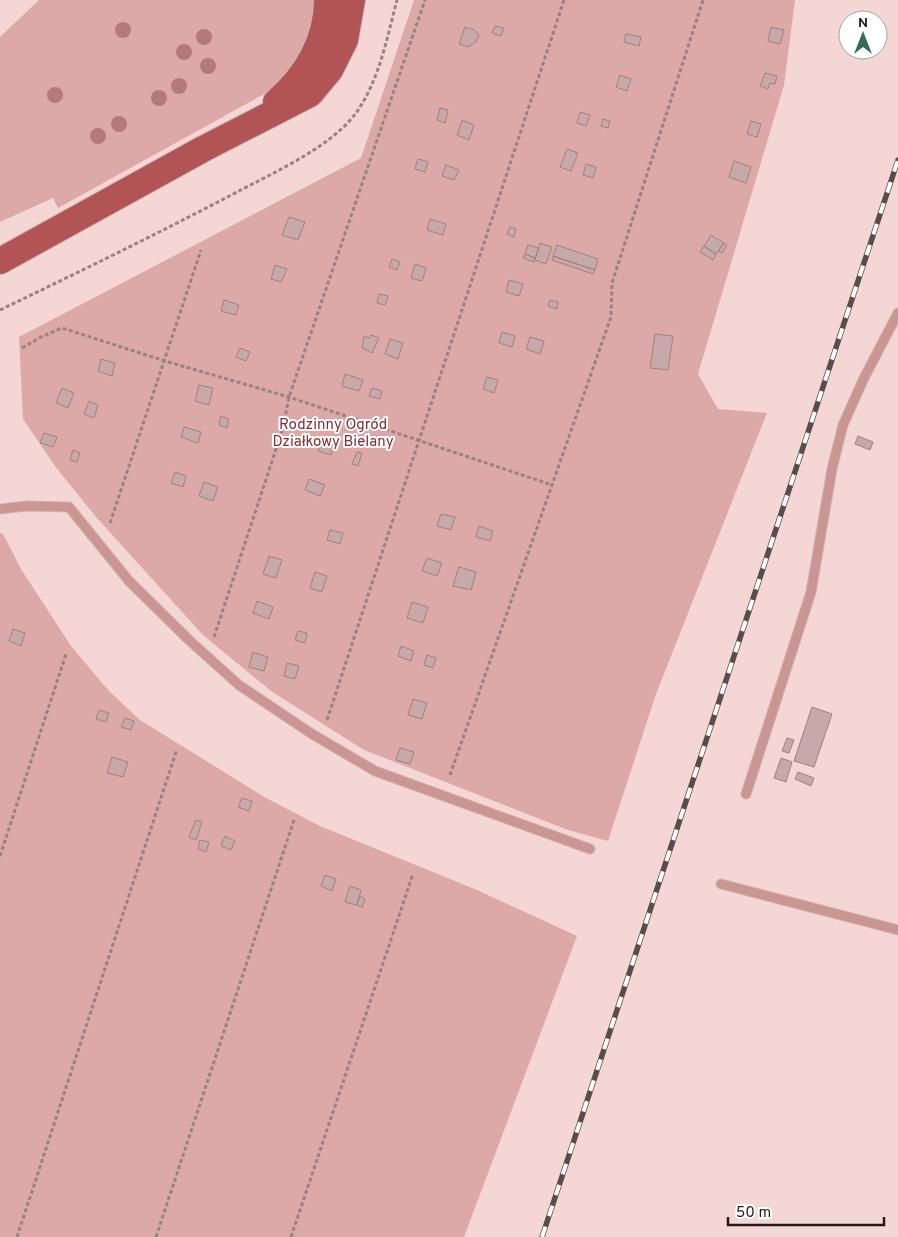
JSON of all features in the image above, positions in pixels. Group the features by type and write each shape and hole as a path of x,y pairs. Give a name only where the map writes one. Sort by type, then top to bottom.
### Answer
{"main road":[{"path":"255,121 294,87 311,62 322,34 327,0"},
{"path":"0,261 255,121 310,94 334,63 345,40 352,0"}],"lane":[{"path":"746,794 811,592 832,469 843,425 864,378 898,313"},
{"path":"0,508 27,506 69,507 129,581 190,641 239,685 374,771 590,848"},
{"path":"721,884 898,930"}],"path":[{"path":"0,310 168,228 302,157 331,137 356,114 378,69 397,0"},
{"path":"214,637 283,428 289,397 425,0"},
{"path":"327,720 564,0"},
{"path":"450,775 611,317 612,282 703,0"},
{"path":"110,523 201,250"},
{"path":"22,348 62,328 164,361 289,397 552,485"},
{"path":"0,856 66,654"},
{"path":"17,1237 177,749"},
{"path":"156,1237 294,820"},
{"path":"291,1237 414,874"}],"green space":[{"path":"39,0 317,0 317,5 301,57 275,88 58,208 53,198 0,222 0,37"},
{"name":"Rodzinny Ogród Działkowy Bielany","path":"414,0 795,0 784,85 698,374 718,409 767,413 656,694 608,841 568,830 364,750 271,691 203,635 96,517 55,466 23,419 19,337 361,158"},
{"path":"0,533 3,534 21,569 71,646 109,691 140,720 266,798 320,826 477,890 577,936 464,1237 0,1237"}],"building":[{"path":"495,26 504,28 501,36 492,33"},
{"path":"465,27 474,30 479,35 476,42 468,47 459,44"},
{"path":"771,27 784,30 780,44 768,41"},
{"path":"626,34 641,37 639,46 624,42"},
{"path":"765,73 777,76 775,84 770,83 768,89 760,86"},
{"path":"620,75 631,79 627,91 616,87"},
{"path":"440,108 448,110 445,123 437,120"},
{"path":"580,112 590,115 586,126 577,123"},
{"path":"603,119 610,121 608,128 601,126"},
{"path":"462,120 474,125 469,140 457,135"},
{"path":"751,121 761,124 757,137 747,134"},
{"path":"567,149 578,153 571,171 560,167"},
{"path":"418,159 428,162 425,172 415,169"},
{"path":"734,161 751,167 746,183 729,177"},
{"path":"586,164 596,167 593,178 583,175"},
{"path":"446,165 459,170 454,180 442,176"},
{"path":"289,217 305,222 298,240 282,235"},
{"path":"430,219 446,224 443,235 427,230"},
{"path":"510,227 516,229 514,237 507,234"},
{"path":"711,235 724,243 716,254 704,246"},
{"path":"540,243 552,247 546,264 535,260"},
{"path":"724,243 727,245 722,253 718,251"},
{"path":"528,245 539,248 535,258 525,254"},
{"path":"557,245 598,259 595,270 553,256"},
{"path":"704,246 716,254 713,260 700,252"},
{"path":"525,254 535,258 534,262 523,258"},
{"path":"553,256 595,270 593,274 552,260"},
{"path":"392,259 400,262 397,270 389,267"},
{"path":"415,264 426,268 422,281 411,278"},
{"path":"275,265 287,269 281,282 271,279"},
{"path":"509,280 523,284 519,296 506,292"},
{"path":"379,294 388,296 385,305 377,303"},
{"path":"224,300 239,305 236,315 221,311"},
{"path":"550,300 558,302 557,309 548,306"},
{"path":"502,332 515,336 512,347 499,343"},
{"path":"655,334 673,336 668,370 650,368"},
{"path":"371,335 379,338 372,353 362,348 364,336 369,338"},
{"path":"530,337 544,341 540,354 526,349"},
{"path":"390,339 403,343 398,359 385,354"},
{"path":"240,348 250,352 246,361 236,357"},
{"path":"101,359 115,363 112,376 98,371"},
{"path":"345,374 363,380 359,391 342,386"},
{"path":"487,377 498,380 494,393 483,389"},
{"path":"199,385 213,388 209,405 195,401"},
{"path":"62,388 74,393 68,408 56,403"},
{"path":"372,388 382,391 380,399 369,396"},
{"path":"89,401 98,405 94,418 84,414"},
{"path":"221,416 229,419 227,428 219,425"},
{"path":"184,427 201,432 198,443 181,437"},
{"path":"44,433 57,437 53,447 40,443"},
{"path":"858,436 873,442 870,450 855,444"},
{"path":"323,437 335,441 331,455 318,451"},
{"path":"73,450 80,453 77,462 70,460"},
{"path":"357,452 362,453 358,466 352,464"},
{"path":"175,472 186,476 183,487 171,483"},
{"path":"309,479 325,485 320,496 305,490"},
{"path":"204,482 218,487 213,501 199,496"},
{"path":"441,514 455,517 451,530 437,526"},
{"path":"479,526 493,531 490,541 476,537"},
{"path":"330,530 343,533 340,544 327,540"},
{"path":"269,556 282,560 276,578 263,574"},
{"path":"427,558 442,563 437,576 422,571"},
{"path":"459,567 476,572 471,590 453,586"},
{"path":"315,572 327,576 322,592 310,588"},
{"path":"257,601 273,607 269,619 253,613"},
{"path":"412,602 428,607 423,623 407,618"},
{"path":"13,629 25,633 21,646 9,641"},
{"path":"298,631 307,633 305,643 295,640"},
{"path":"401,646 414,651 411,661 398,656"},
{"path":"253,652 268,657 264,671 249,667"},
{"path":"427,655 436,658 433,668 424,665"},
{"path":"287,663 299,666 295,679 284,676"},
{"path":"413,699 427,703 422,719 408,715"},
{"path":"812,707 832,714 814,767 794,761"},
{"path":"99,710 109,713 106,722 96,719"},
{"path":"125,718 134,721 131,730 121,727"},
{"path":"787,738 794,740 789,753 782,751"},
{"path":"400,748 414,752 410,764 396,760"},
{"path":"112,757 128,762 123,777 107,773"},
{"path":"781,758 792,762 786,782 774,778"},
{"path":"798,772 814,778 811,786 795,779"},
{"path":"242,798 252,801 249,811 238,807"},
{"path":"196,820 202,822 196,840 189,837"},
{"path":"225,836 235,841 231,850 221,846"},
{"path":"200,840 209,842 206,852 198,849"},
{"path":"325,875 336,879 332,891 321,886"},
{"path":"350,886 361,890 357,905 345,902"},
{"path":"360,896 365,899 362,907 357,905"}],"railway":[{"path":"542,1237 898,160"}]}
